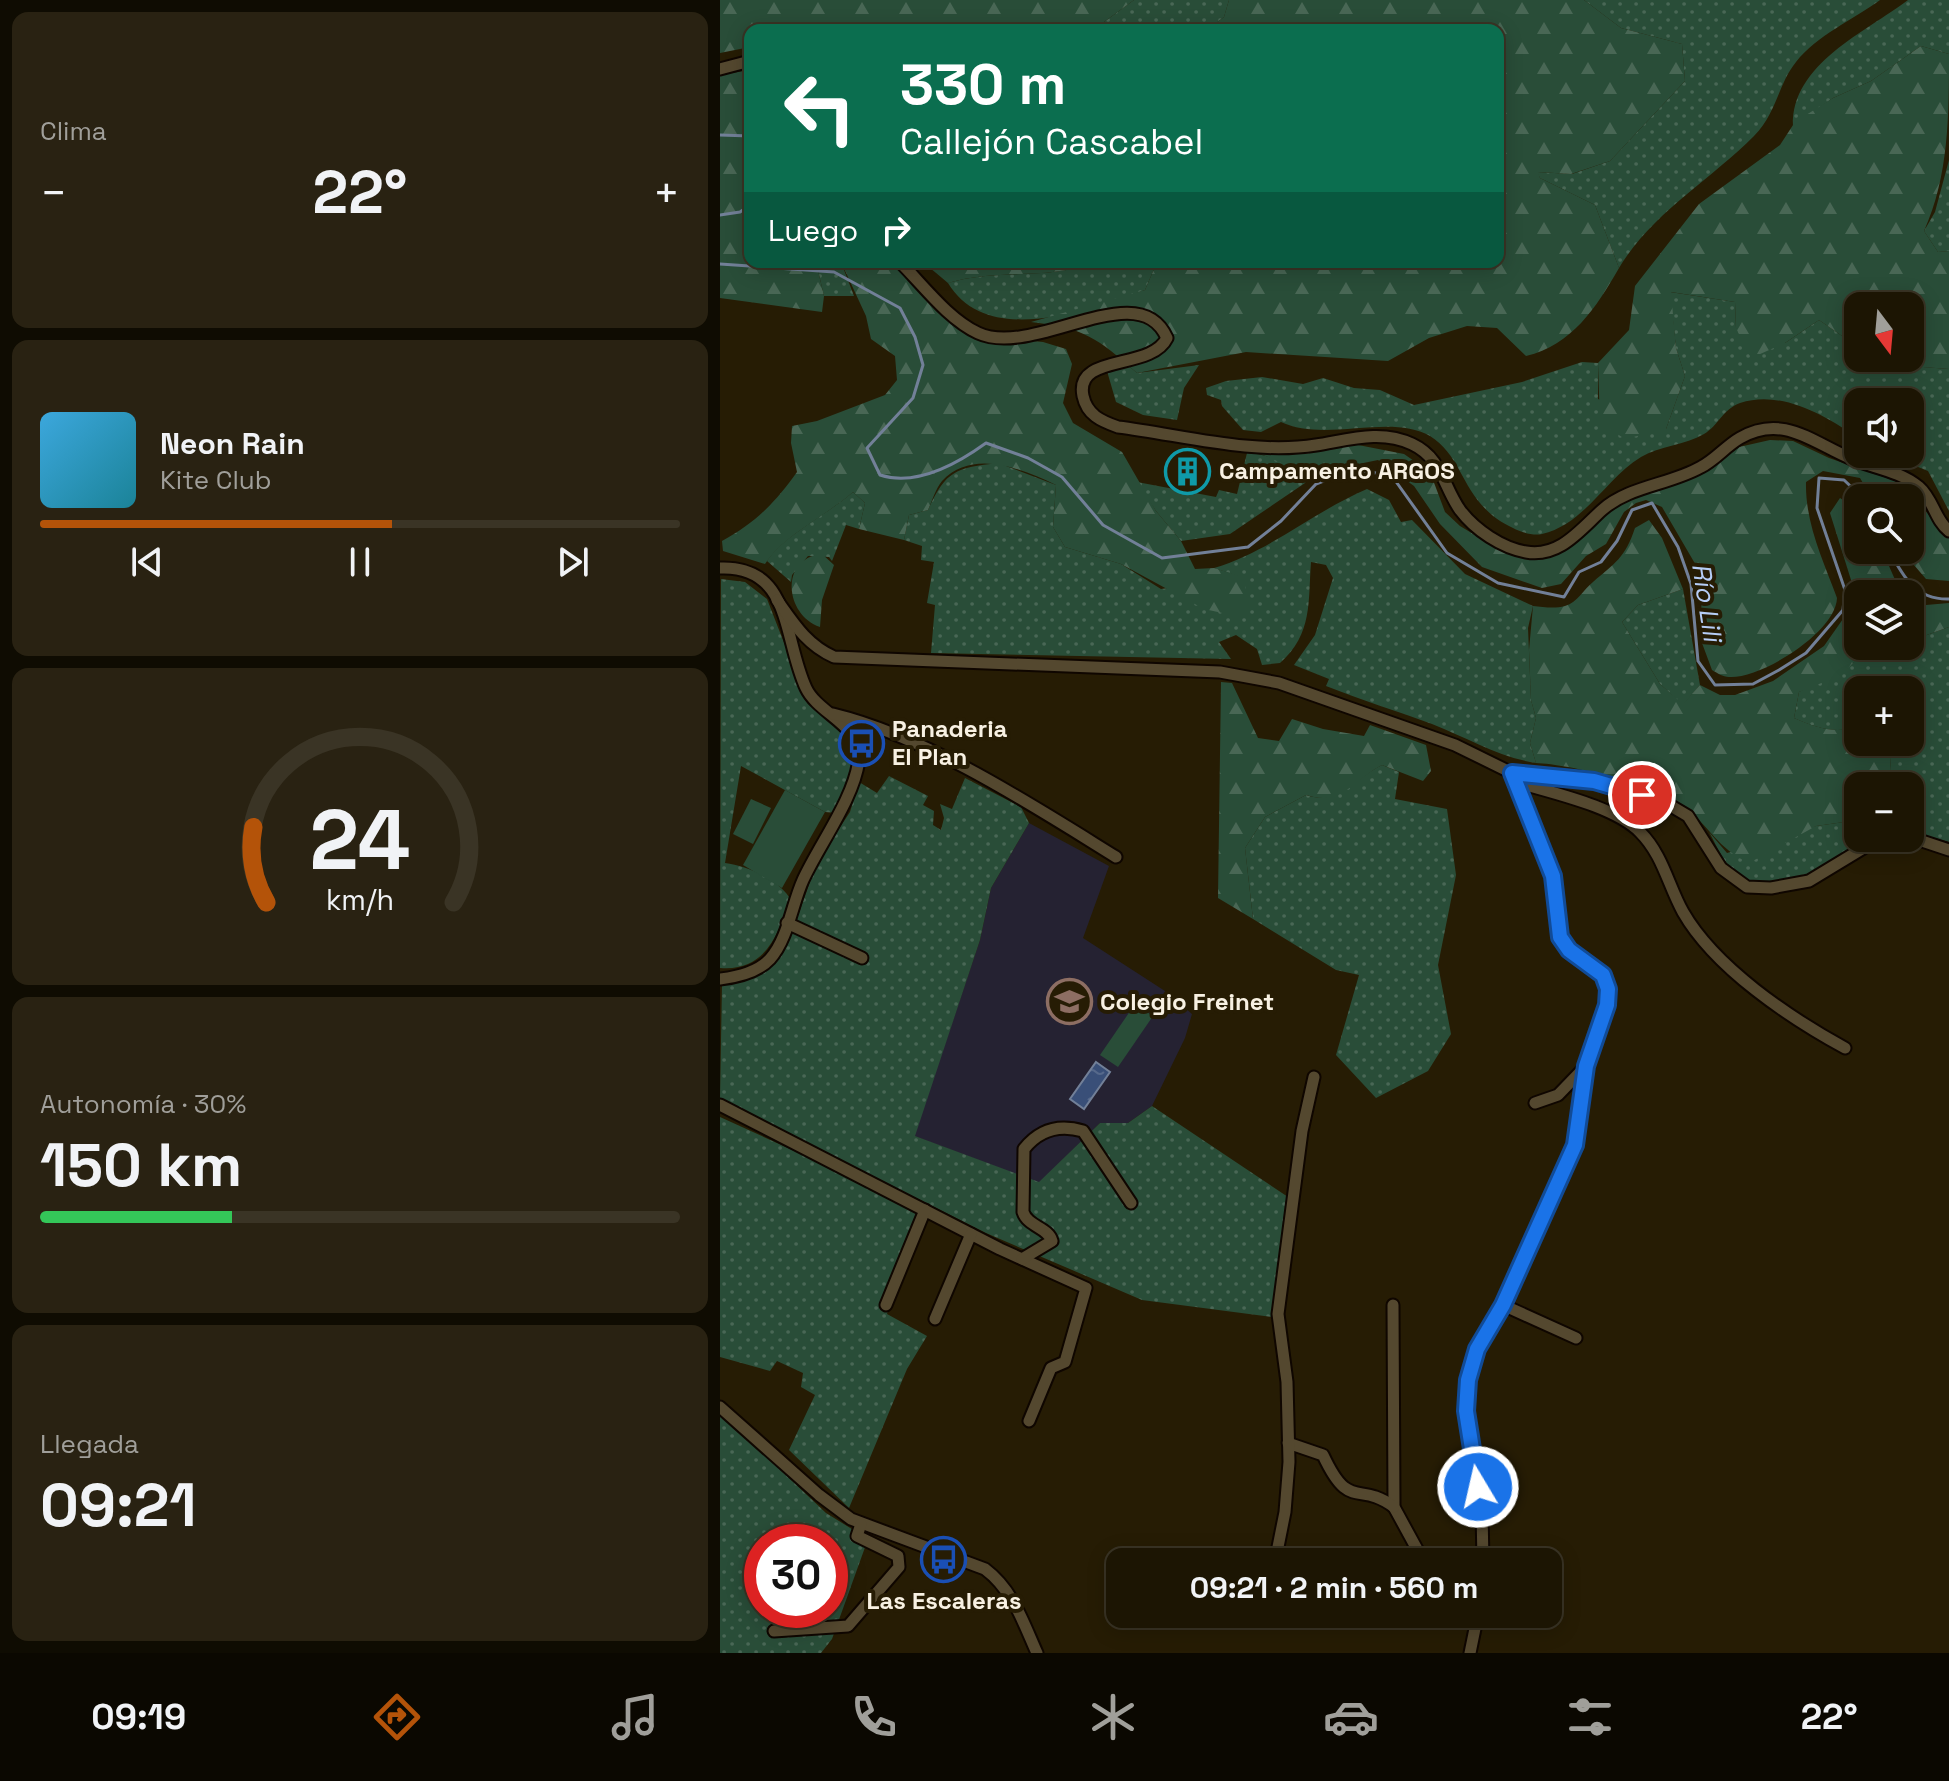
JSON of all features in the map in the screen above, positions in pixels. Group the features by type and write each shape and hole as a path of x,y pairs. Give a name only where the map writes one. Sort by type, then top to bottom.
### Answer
{"street":[{"path":"720,69 744,63"},
{"path":"906,268 957,317 979,333 1004,338 1039,335 1084,321 1138,311 1151,316 1167,338 1163,346 1143,358 1098,367 1087,375 1082,391 1087,409 1099,420 1118,427 1262,449 1315,445 1355,436 1409,442 1430,454 1460,510 1481,531 1508,547 1527,553 1549,552 1569,541 1619,496 1659,485 1702,467 1739,438 1773,427 1790,429 1850,458 1903,476 1929,498 1949,531"},
{"path":"720,568 754,572 772,587 807,690 850,732 859,758 841,809 802,881 770,959 753,971 720,979"},
{"path":"777,600 803,636 817,649 834,657 1220,672 1294,688 1455,745 1514,778 1602,809 1638,830 1658,853 1682,911 1705,939 1737,972 1799,1023 1845,1048"},
{"path":"828,713 890,731 1040,810 1116,857"},
{"path":"1514,778 1594,781 1666,803 1688,816 1721,868 1747,887 1771,888 1809,881 1857,852"},
{"path":"1483,1548 1482,1511 1466,1411 1468,1380 1477,1349 1503,1305 1533,1230 1575,1145 1586,1066 1607,1005 1608,989 1603,975 1569,950 1560,937 1553,876 1514,778"},
{"path":"1924,842 1949,850"},
{"path":"787,923 862,958"},
{"path":"1535,1103 1558,1095 1586,1066"},
{"path":"1277,1548 1288,1489 1287,1382 1278,1314 1302,1131 1314,1077"},
{"path":"720,1105 971,1234 1086,1288 1065,1362 1051,1368 1029,1421"},
{"path":"1022,1259 1052,1241 1049,1234 1027,1221 1023,1212 1024,1149 1045,1130 1070,1127 1083,1131 1131,1203"},
{"path":"886,1305 925,1210"},
{"path":"935,1319 971,1234"},
{"path":"1393,1305 1394,1507"},
{"path":"1503,1305 1576,1338"},
{"path":"720,1407 819,1495 861,1524 985,1569 1000,1580 1017,1607 1037,1653"},
{"path":"1288,1443 1323,1455 1334,1480 1345,1490 1357,1496 1384,1499 1394,1507 1416,1548"},
{"path":"774,1631 844,1628 864,1611 902,1562 898,1556 857,1536 861,1524"},
{"path":"1470,1653 1475,1628"}],"shaded area":[{"name":"Colegio Freinet","path":"1029,823 1109,866 1083,938 1165,991 1192,1014 1185,1038 1152,1106 1128,1123 1100,1123 1039,1183 914,1136 980,940 991,888"}],"green space":[{"path":"720,0 1134,0 1101,24 744,24 744,48 720,53"},
{"path":"1134,0 1229,0 1224,17 1215,24 1101,24"},
{"path":"1229,0 1584,0 1621,28 1682,44 1685,81 1610,161 1571,174 1538,172 1540,178 1595,205 1619,268 1592,311 1557,343 1526,356 1497,328 1467,326 1429,338 1388,361 1246,352 1137,373 1089,337 1065,328 1031,322 1145,290 1154,268 1504,268 1504,24 1215,24 1224,17"},
{"path":"1584,0 1880,0 1805,52 1790,71 1762,127 1664,214 1632,248 1619,268 1595,205 1540,178 1537,172 1572,174 1610,161 1685,81 1682,44 1621,28"},
{"path":"1908,0 1949,0 1949,54 1921,46 1871,81 1833,98 1793,126 1796,104 1804,85 1817,67"},
{"path":"1921,46 1949,54 1948,122 1943,167 1924,231 1938,252 1949,251 1949,369 1924,367 1924,292 1844,292 1844,337 1819,320 1785,343 1751,358 1736,328 1735,302 1671,292 1676,348 1685,376 1666,429 1625,439 1600,423 1598,363 1629,330 1635,286 1699,204 1780,145 1795,122 1833,98 1871,81"},
{"path":"744,71 744,268 817,268 824,296 822,312 720,298 720,75"},
{"path":"1949,160 1949,251 1938,252 1924,231 1935,212"},
{"path":"817,268 843,268 854,296 824,296"},
{"path":"844,268 900,268 947,319 978,336 1043,342 1066,349 1072,364 1063,403 1073,423 1122,452 1156,511 1181,541 1195,569 1214,568 1244,577 1249,609 1241,617 1204,609 1121,564 1065,547 1053,527 1056,485 998,465 968,465 954,471 942,481 928,510 909,515 904,540 859,529 865,503 853,492 783,544 765,564 723,551 722,541 764,511 797,472 791,443 792,426 817,421 885,395 897,380 895,356 871,339 866,316"},
{"path":"930,268 1078,268 985,276 948,283"},
{"path":"1078,268 1154,268 1145,290 1069,314 1040,318 1013,319 988,315 966,303 948,283 985,276"},
{"path":"1670,292 1735,302 1736,328 1785,343 1819,320 1844,337 1844,372 1924,372 1924,367 1949,369 1949,511 1928,471 1921,468 1924,468 1924,388 1844,388 1844,429 1787,402 1771,399 1740,403 1729,409 1704,434 1656,450 1628,466 1571,521 1557,529 1535,534 1513,528 1483,507 1451,456 1430,436 1396,427 1317,430 1281,422 1261,432 1243,430 1222,406 1221,400 1207,395 1206,388 1226,381 1262,377 1303,384 1323,378 1354,388 1380,390 1414,405 1522,382 1582,362 1598,363 1598,399 1666,429 1685,376 1676,348"},
{"path":"1117,356 1137,373 1199,365 1184,388 1177,420 1143,415 1116,402 1107,371"},
{"path":"1770,440 1793,441 1844,463 1844,468 1858,468 1902,484 1864,484 1860,478 1823,471 1806,482 1808,512 1837,598 1833,611 1824,625 1795,651 1759,670 1729,677 1712,670 1702,643 1701,586 1697,567 1662,507 1646,500 1636,503 1624,512 1606,544 1586,556 1561,584 1542,588 1482,567 1440,524 1414,486 1378,460 1334,469 1308,481 1295,469 1261,454 1353,444 1404,454 1430,472 1445,512 1460,526 1503,552 1526,556 1569,540 1618,501 1692,478 1739,447"},
{"path":"1247,453 1280,461 1308,481 1230,534 1181,541 1137,482 1216,497 1219,490 1237,494"},
{"path":"998,463 1056,485 1053,527 1065,547 1121,564 1161,589 1244,578 1214,568 1254,552 1367,489 1389,500 1401,522 1412,520 1465,574 1533,606 1528,628 1531,700 1536,718 1530,743 1536,763 1496,752 1432,724 1326,686 1329,679 1294,665 1315,635 1333,578 1326,565 1311,562 1304,629 1291,652 1280,663 1262,665 1257,649 1236,635 1219,642 1231,659 931,653 935,605 927,603 934,562 921,560 922,546 904,540 909,515 928,510 941,486 954,473"},
{"path":"853,492 865,503 859,529 846,525 832,561 829,557 808,556 792,575 791,582 767,561 795,534"},
{"path":"1840,498 1844,501 1844,558 1830,513"},
{"path":"1924,509 1949,538 1949,581 1926,579 1913,564 1924,564"},
{"path":"1649,520 1662,538 1683,589 1638,605 1622,622 1660,684 1683,704 1700,685 1720,695 1735,695 1773,681 1824,646 1844,618 1844,660 1857,660 1839,676 1799,692 1794,718 1818,727 1844,730 1844,756 1891,756 1890,772 1844,772 1844,822 1816,826 1749,863 1729,851 1693,814 1672,798 1613,777 1536,763 1530,743 1536,718 1531,700 1529,650 1533,606 1557,607 1573,602 1618,559 1635,528"},
{"path":"822,554 834,565 822,600 820,627 808,621 800,611 792,588 793,576 799,565 808,558"},
{"path":"1846,564 1888,564 1895,580 1851,580"},
{"path":"721,579 745,582 767,599 805,697 842,734 855,763 837,813 825,812 741,766 725,863 760,874 777,884 789,897 781,924 768,948 748,964 736,968 720,968"},
{"path":"1683,589 1700,685 1683,705 1660,684 1622,622 1638,605"},
{"path":"1924,603 1949,603 1949,627 1924,636"},
{"path":"1949,627 1949,842 1924,835 1924,772 1890,772 1891,756 1924,756 1924,676 1844,676 1844,730 1825,729 1794,718 1799,692 1856,660 1924,660 1924,636"},
{"path":"1221,682 1232,683 1258,738 1279,741 1292,719 1323,729 1364,736 1370,725 1426,745 1431,771 1423,781 1382,765 1338,795 1318,798 1306,795 1265,817 1245,848 1253,919 1218,898"},
{"path":"1382,765 1399,772 1395,799 1447,809 1456,875 1438,965 1451,1034 1428,1071 1376,1098 1336,1055 1359,975 1336,970 1253,919 1245,848 1265,817 1306,795 1328,797 1337,794"},
{"path":"889,776 928,796 923,805 934,811 933,825 941,830 944,818 940,804 952,809 965,778 1021,807 1029,823 991,888 980,940 915,1136 1039,1182 1100,1123 1128,1123 1152,1106 1294,1201 1272,1317 1142,1300 986,1233 720,1099 722,984 749,977 775,961 793,930 817,862 850,812 859,782 877,793"},
{"path":"785,790 825,812 782,888 743,865"},
{"path":"751,799 771,808 753,844 733,834"},
{"path":"1844,822 1844,852 1849,852 1808,874 1772,884 1756,883 1736,874 1722,857 1709,832 1727,853 1816,826"},
{"path":"1135,1004 1153,1016 1118,1067 1100,1055"},
{"path":"720,1117 926,1211 887,1314 927,1336 907,1369 849,1508 789,1450 815,1395 801,1387 803,1373 777,1361 770,1371 720,1357"},
{"path":"720,1413 826,1513 844,1524 744,1524 744,1628 836,1628 821,1653 720,1653"},
{"path":"848,1527 868,1539 848,1595"}],"water":[{"path":"1096,1062 1110,1072 1084,1109 1070,1099"}],"waterway":[{"name":"Río Lili","path":"720,135 744,136"},
{"name":"Río Lili","path":"720,215 744,209"},
{"name":"Río Lili","path":"720,264 744,266"},
{"name":"Río Lili","path":"777,268 834,272 900,308 915,337 923,365 913,398 867,448 880,475 894,478 922,476 949,466 986,443 1028,458 1062,477 1103,525 1162,558 1248,547 1281,521 1316,484 1354,469 1392,476 1447,553 1498,583 1564,597 1579,572 1601,562 1617,541 1632,510 1652,503 1678,547 1691,584 1698,661 1715,685 1753,684 1779,670 1806,653 1843,610 1845,590 1817,508 1819,478 1844,480 1848,484"},
{"name":"Río Lili","path":"1897,564 1905,578 1919,591 1928,596 1949,599"}],"place":[{"name":"Campamento ARGOS","path":"1188,471"},
{"name":"Panaderia El Plan","path":"861,743"},
{"name":"Colegio Freinet","path":"1069,1002"},
{"name":"Las Escaleras","path":"944,1559"}],"route":[{"path":"1478,1487 1466,1411 1468,1380 1477,1349 1503,1305 1575,1145 1586,1066 1607,1005 1608,989 1603,975 1569,950 1560,937 1553,876 1512,773 1594,781 1642,795"}]}
